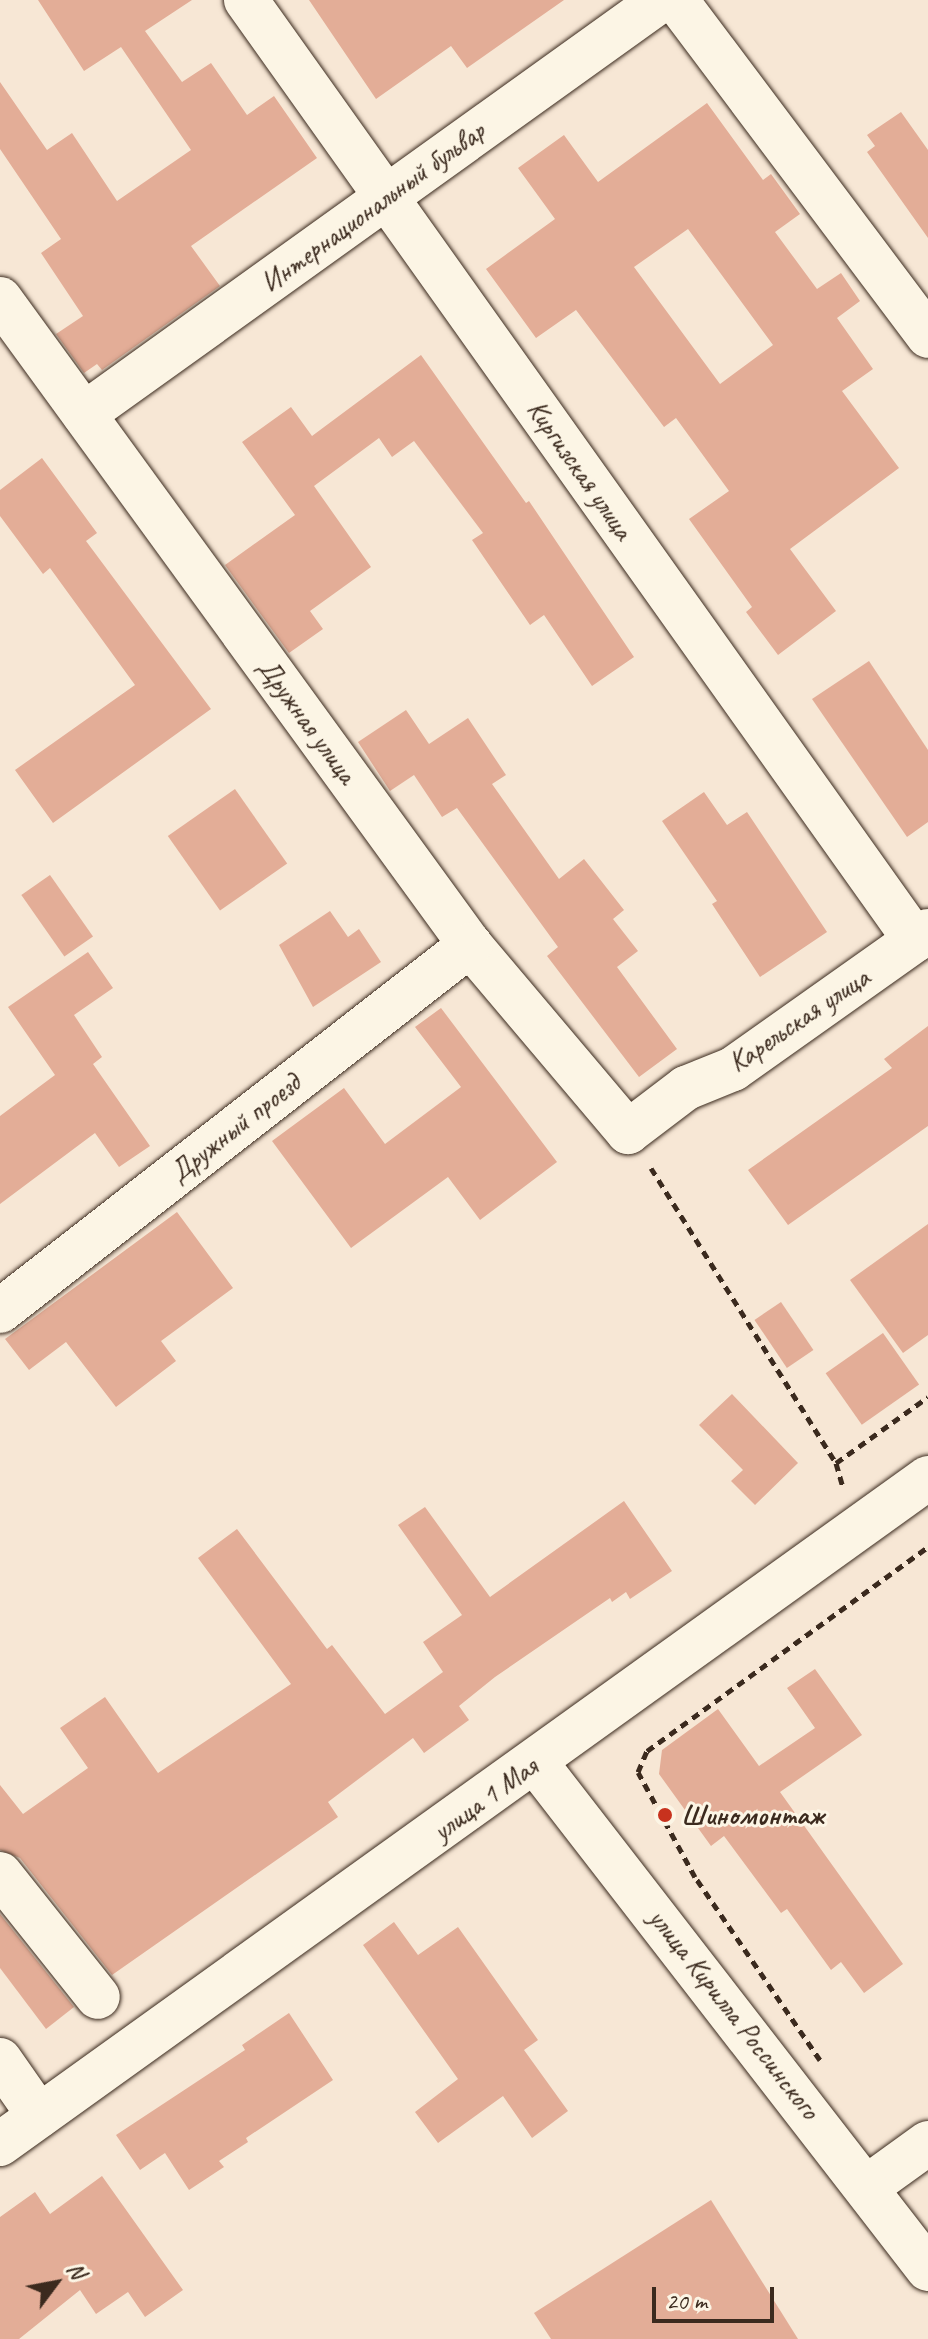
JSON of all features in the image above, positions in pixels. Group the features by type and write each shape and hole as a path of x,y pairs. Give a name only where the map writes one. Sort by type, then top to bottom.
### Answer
{"street":[{"name":"Киргизская улица","path":"246,0 922,936"},
{"name":"Интернациональный бульвар","path":"84,414 661,0"},
{"path":"676,0 928,336"},
{"name":"Дружная улица","path":"0,299 470,945 628,1132"},
{"name":"Карельская улица","path":"628,1132 686,1088 733,1069 922,936"},
{"name":"Дружный проезд","path":"0,1311 470,945"},
{"name":"улица 1 Мая","path":"0,2144 536,1763 928,1478"},
{"name":"улица Кирилла Россинского","path":"536,1763 928,2269"},
{"path":"0,1874 98,1997"},
{"path":"0,2060 39,2116"},
{"path":"867,2187 928,2143"}],"path":[{"path":"628,1132 836,1463 855,1531"},
{"path":"836,1463 928,1397"},
{"path":"818,2062 823,2057 695,1877 638,1772 647,1751 928,1547"}],"building":[{"path":"38,0 192,0 145,31 182,82 211,63 247,115 274,96 317,158 191,246 220,286 102,370 97,364 84,373 56,334 83,316 41,253 61,239 0,149 0,82 47,150 72,133 117,201 191,150 121,47 84,71"},
{"path":"309,0 564,0 467,68 451,46 376,99"},
{"path":"707,103 763,180 771,174 800,214 775,232 817,289 841,273 860,301 837,318 873,369 842,391 899,468 790,549 836,611 778,655 746,612 752,607 689,519 729,491 676,418 664,427 576,310 536,338 486,269 555,219 518,168 564,135 598,182","holes":["688,229 773,345 720,384 634,267"]},
{"path":"901,112 928,150 928,238 867,152 875,146 867,135"},
{"path":"421,355 526,503 529,501 634,657 592,686 544,615 530,625 472,540 483,533 414,441 392,457 379,438 314,486 371,567 310,611 323,629 289,653 225,565 295,515 242,442 291,407 312,436"},
{"path":"42,458 97,533 86,541 211,709 53,823 15,770 135,685 50,568 43,574 0,516 0,490"},
{"path":"869,661 928,750 928,822 907,837 812,699"},
{"path":"406,710 429,744 468,718 506,775 492,784 559,879 584,859 624,910 613,919 638,951 617,967 677,1049 639,1077 547,956 558,947 457,808 442,817 414,775 390,791 358,742"},
{"path":"235,789 287,864 220,911 168,836"},
{"path":"704,792 727,825 747,812 827,932 760,977 712,904 717,901 662,821"},
{"path":"50,875 93,936 64,957 21,895"},
{"path":"330,911 348,937 359,929 381,962 313,1007 279,945"},
{"path":"88,952 113,988 74,1015 102,1057 93,1064 150,1146 119,1167 95,1133 0,1204 0,1116 55,1075 8,1007"},
{"path":"441,1008 557,1162 480,1220 448,1177 351,1248 272,1141 344,1088 385,1144 461,1087 415,1027"},
{"path":"928,1026 928,1126 788,1225 748,1170 892,1068 884,1059"},
{"path":"177,1212 233,1288 161,1341 176,1361 116,1407 66,1342 29,1370 5,1339"},
{"path":"928,1224 928,1335 903,1353 850,1280"},
{"path":"781,1302 813,1350 787,1368 754,1320"},
{"path":"883,1333 919,1385 862,1425 826,1373"},
{"path":"732,1394 798,1463 755,1505 731,1481 743,1470 699,1425"},
{"path":"624,1501 672,1571 630,1599 626,1592 612,1602 610,1598 495,1677 459,1706 469,1720 424,1753 413,1738 328,1802 338,1817 112,1975 20,1858 0,1850 0,1785 23,1814 88,1768 60,1728 105,1697 158,1773 291,1684 198,1558 237,1529 327,1649 332,1645 385,1714 443,1672 423,1642 462,1615 398,1525 425,1507 490,1597"},
{"path":"815,1669 862,1735 780,1792 903,1964 864,1993 841,1962 831,1970 787,1909 781,1913 724,1836 711,1846 659,1774 662,1750 718,1709 759,1766 815,1728 787,1688"},
{"path":"0,1914 74,2007 46,2029 0,1968"},
{"path":"394,1922 418,1955 458,1927 538,2040 524,2050 568,2111 532,2138 503,2096 438,2143 415,2112 458,2079 363,1945"},
{"path":"289,2013 333,2080 246,2138 248,2142 219,2161 224,2167 189,2190 165,2153 140,2170 116,2135 245,2050 242,2045"},
{"path":"102,2176 183,2290 145,2317 128,2292 96,2314 80,2290 19,2339 0,2339 0,2217 35,2192 50,2214"},
{"path":"711,2200 798,2339 551,2339 534,2313"}],"place":[{"name":"Шиномонтаж","path":"665,1815"}]}
